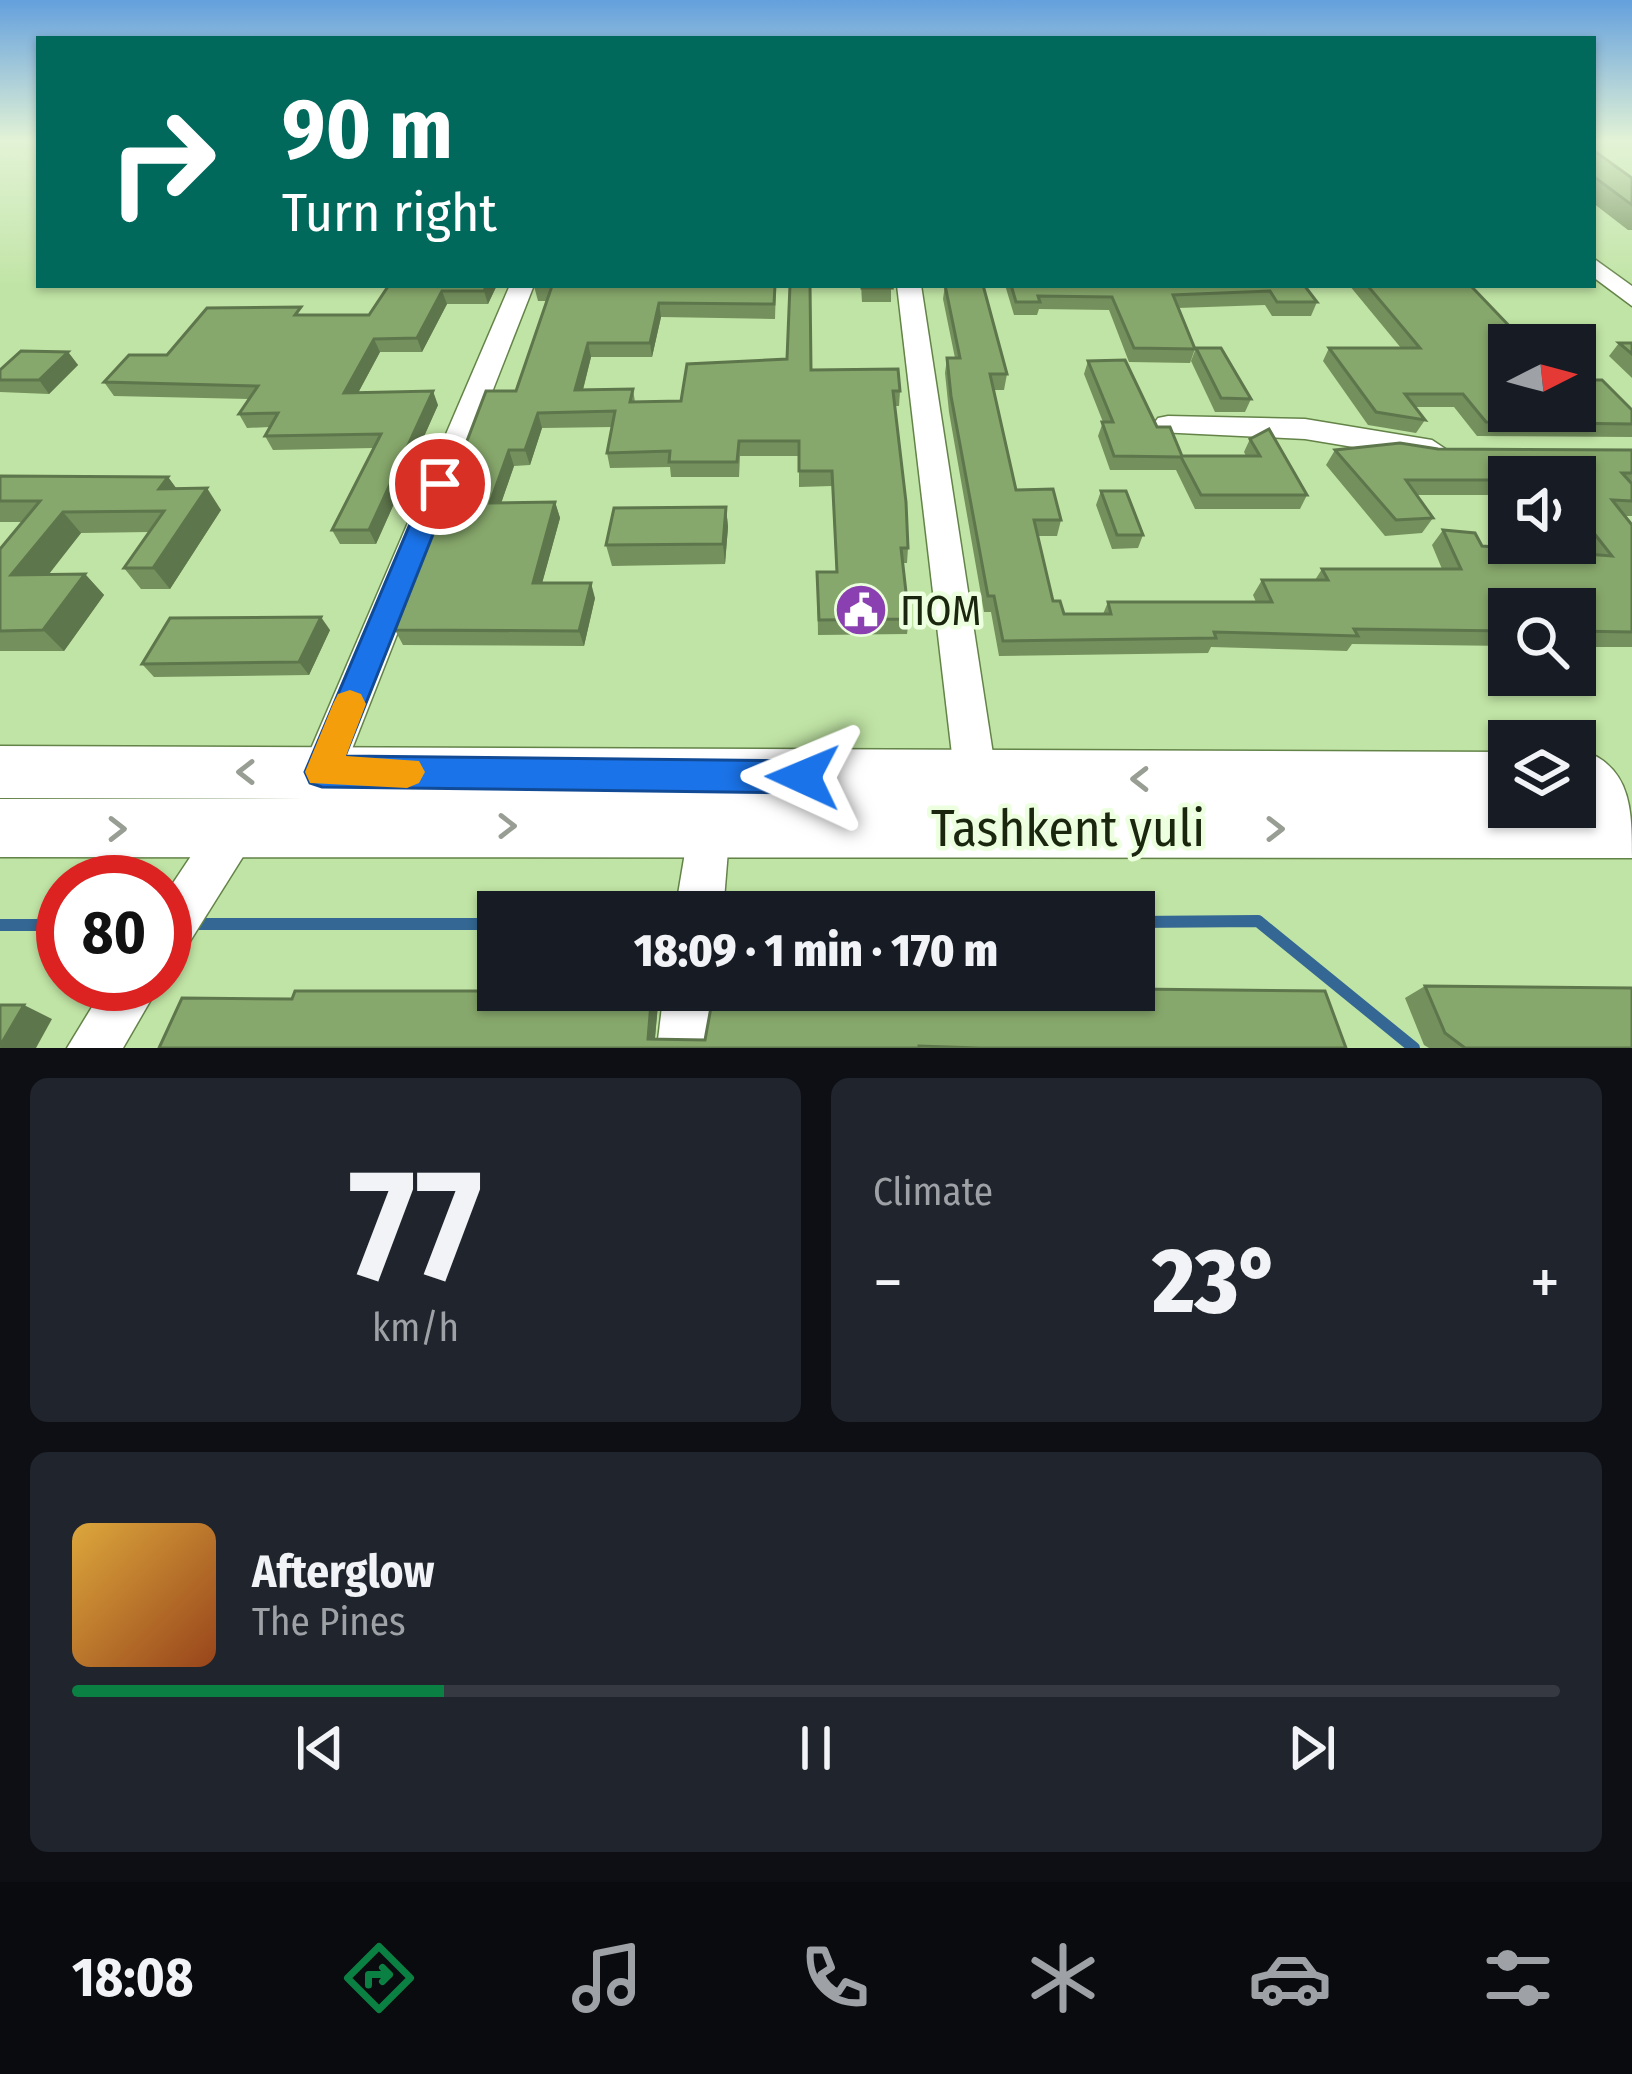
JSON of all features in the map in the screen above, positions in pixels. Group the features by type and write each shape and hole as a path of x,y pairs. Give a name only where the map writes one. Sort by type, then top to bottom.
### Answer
{"highway":[{"name":"Tashkent yuli","path":"0,772 976,780 1488,778"},
{"name":"Tashkent yuli","path":"0,829 708,826 1609,798"}],"street":[{"path":"1596,263 1632,262"},
{"path":"1596,266 1632,299"},
{"path":"322,772 521,288"},
{"path":"910,288 976,780"},
{"path":"1168,425 1305,429 1428,450 1473,450"},
{"path":"701,891 708,826"},
{"path":"192,896 235,829"},
{"path":"93,1048 117,1011"},
{"path":"683,1048 687,1011"}],"building":[{"path":"1612,190 1632,190 1632,205"},
{"path":"387,288 486,288 442,291 417,338 374,339 344,393 433,391 369,530 332,530 381,434 265,436 278,413 239,414 258,386 104,382 129,355 167,355 207,308 301,307 295,315 369,315"},
{"path":"551,288 775,288 774,304 659,303 650,343 588,343 575,390 633,389 630,402 681,401 687,364 787,359 790,288 810,288 811,370 898,369 900,391 893,391 906,502 908,548 901,548 909,619 819,620 817,572 837,572 832,471 799,471 799,441 739,441 737,462 669,462 670,451 607,453 615,411 538,413 525,450 509,450 490,503 555,502 533,583 591,583 579,631 395,630 486,391 516,391"},
{"path":"946,288 984,288 1007,374 990,374 1016,490 1053,489 1061,520 1034,520 1053,601 1060,601 1064,614 1111,614 1108,602 1272,602 1262,580 1328,580 1322,569 1461,569 1443,530 1475,533 1482,546 1488,546 1488,564 1596,564 1596,555 1612,556 1596,536 1596,456 1488,456 1488,480 1406,480 1433,518 1396,520 1335,450 1400,443 1438,449 1632,450 1632,473 1622,473 1632,484 1632,501 1612,500 1632,525 1632,632 1596,631 1596,588 1488,588 1488,631 1354,629 1358,636 1214,632 1216,638 1003,641 994,596 988,596 947,358 960,358"},
{"path":"1012,288 1306,288 1317,302 1277,302 1270,291 1173,295 1195,349 1134,348 1112,297 1038,296 1040,302 1016,302"},
{"path":"1370,288 1473,288 1507,324 1488,324 1488,422 1463,394 1405,394 1425,420 1376,412 1329,348 1420,348"},
{"path":"1196,348 1221,348 1251,399 1221,398"},
{"path":"21,351 68,352 39,380 0,380 0,370"},
{"path":"1125,360 1157,427 1170,427 1182,456 1260,456 1250,439 1269,429 1307,495 1201,495 1181,457 1114,456 1102,422 1113,422 1088,361"},
{"path":"1596,380 1602,380 1632,410 1632,424 1596,424"},
{"path":"0,476 168,477 159,489 207,488 153,568 124,568 164,511 63,512 11,575 85,574 43,630 0,631 0,549 40,501 0,501"},
{"path":"1101,491 1126,491 1143,535 1117,535"},
{"path":"726,507 723,544 606,545 614,508"},
{"path":"321,617 299,662 142,664 170,618"},
{"path":"1425,986 1632,988 1632,1048 1465,1048 1445,1033"},
{"path":"1155,989 1325,991 1346,1048 159,1048 176,1011 192,1011 192,998 292,999 295,991 477,991 477,1011 650,1011 648,1039 705,1040 710,1011 1155,1011"},
{"path":"0,1005 24,1005 0,1046"}],"waterway":[{"path":"1155,922 1258,921 1414,1048"},
{"path":"192,924 477,924"},
{"path":"0,925 36,925"}],"slow traffic":[{"path":"350,704 322,772 407,772"}],"place":[{"name":"ПОМ","path":"861,610"}],"route":[{"path":"440,484 322,772 803,777"}]}
